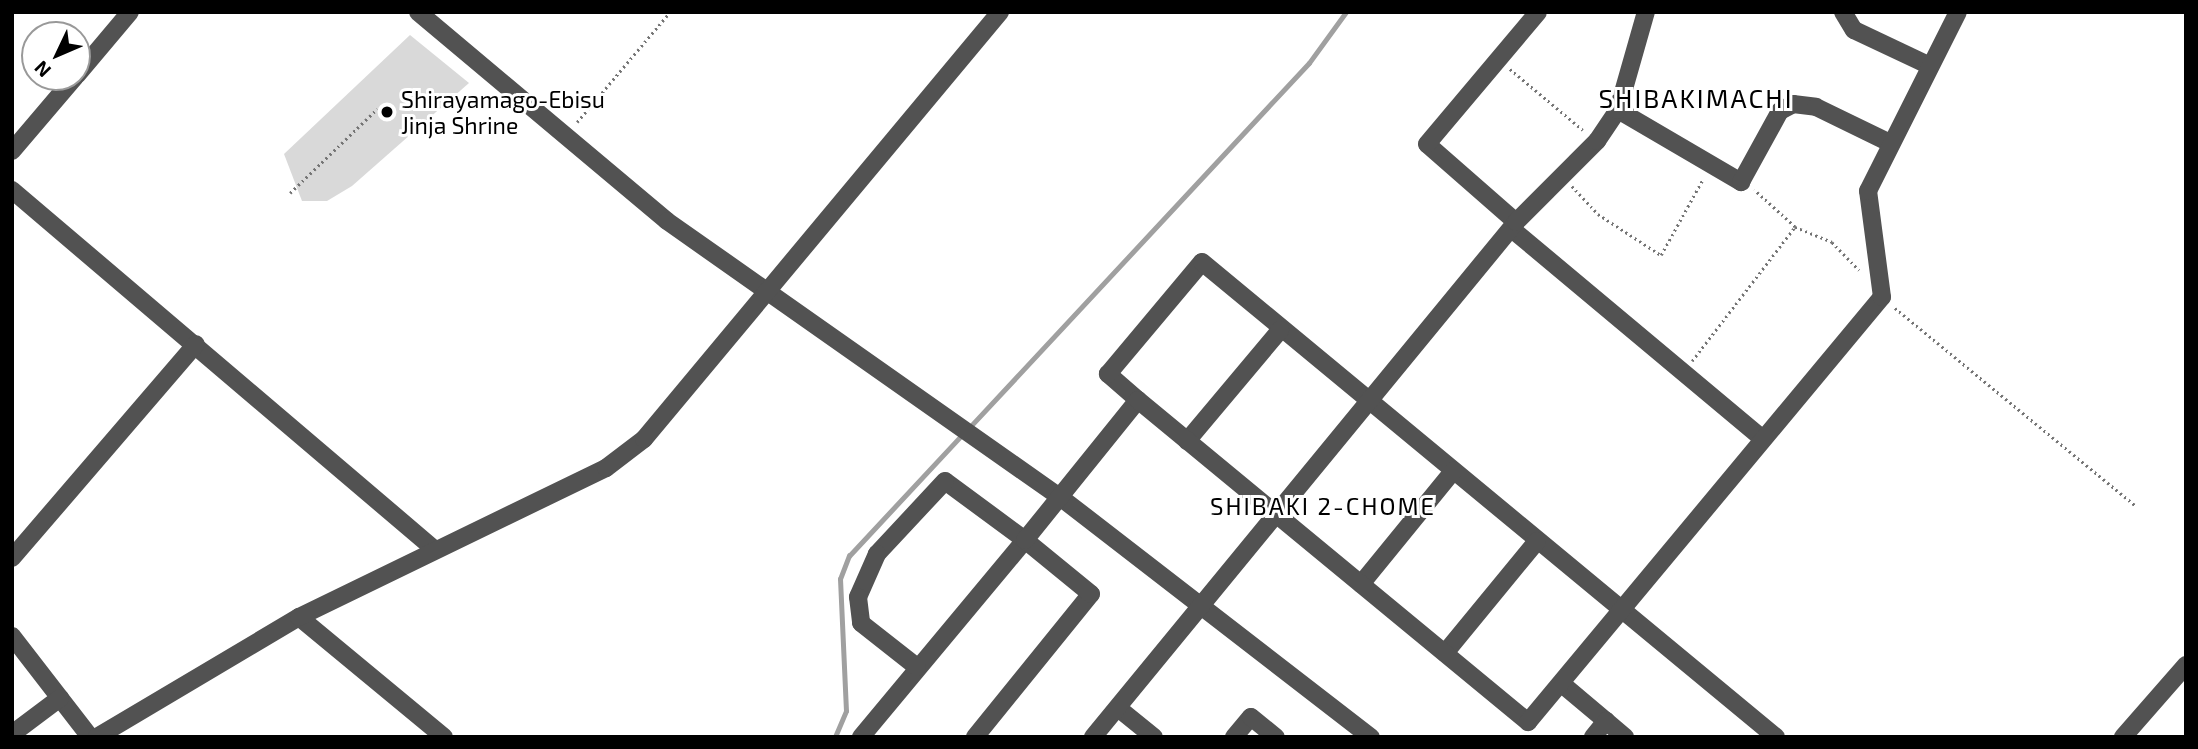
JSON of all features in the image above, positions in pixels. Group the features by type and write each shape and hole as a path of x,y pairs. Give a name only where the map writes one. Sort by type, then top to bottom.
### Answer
{"street":[{"path":"91,58 130,12"},
{"path":"418,12 667,221 1060,497 1371,737"},
{"path":"97,737 299,617 434,549 607,468 644,439 1000,12"},
{"path":"1538,12 1427,144 1514,226 1686,369 1762,438"},
{"path":"1093,737 1514,226 1597,141 1618,110 1646,12"},
{"path":"1843,12 1854,30 1930,66"},
{"path":"1516,737 1882,297 1868,191 1958,12"},
{"path":"12,151 63,91"},
{"path":"1618,110 1741,182 1780,111 1793,104 1816,107 1890,143"},
{"path":"12,190 434,549"},
{"path":"1528,722 1108,374 1202,262 1280,330 1370,399 1537,541 1776,737"},
{"path":"1859,270 1882,297"},
{"path":"1187,441 1280,330"},
{"path":"12,558 196,344"},
{"path":"862,736 1026,540 1138,400"},
{"path":"1361,584 1453,471"},
{"path":"917,667 861,623 858,597 877,554 945,481 1026,540 1091,594 975,737"},
{"path":"1446,653 1537,541"},
{"path":"299,617 444,737"},
{"path":"12,636 90,737"},
{"path":"2123,737 2186,664"},
{"path":"1562,684 1625,737"},
{"path":"12,734 60,698"},
{"path":"1118,708 1154,737"},
{"path":"1234,737 1251,717 1276,737"},
{"path":"1593,737 1606,721"}],"path":[{"path":"565,136 670,12"},
{"path":"1499,59 1597,141"},
{"path":"290,192 377,109"},
{"path":"1561,175 1598,214 1661,255 1696,186 1715,167"},
{"path":"1741,182 1795,227 1832,242 1859,270"},
{"path":"1686,369 1795,227"},
{"path":"1882,297 2136,506"}],"shaded area":[{"path":"410,35 469,83 352,186 327,201 302,201 284,154"}],"waterway":[{"path":"968,429 1309,63 1346,12"},
{"path":"835,737 846,711 840,579 849,556 962,435"}],"place":[{"name":"Shirayamago-Ebisu Jinja Shrine","path":"387,112"}],"district":[{"name":"SHIBAKIMACHI","path":"1696,98"},
{"name":"SHIBAKI 2-CHOME","path":"1323,506"}]}
